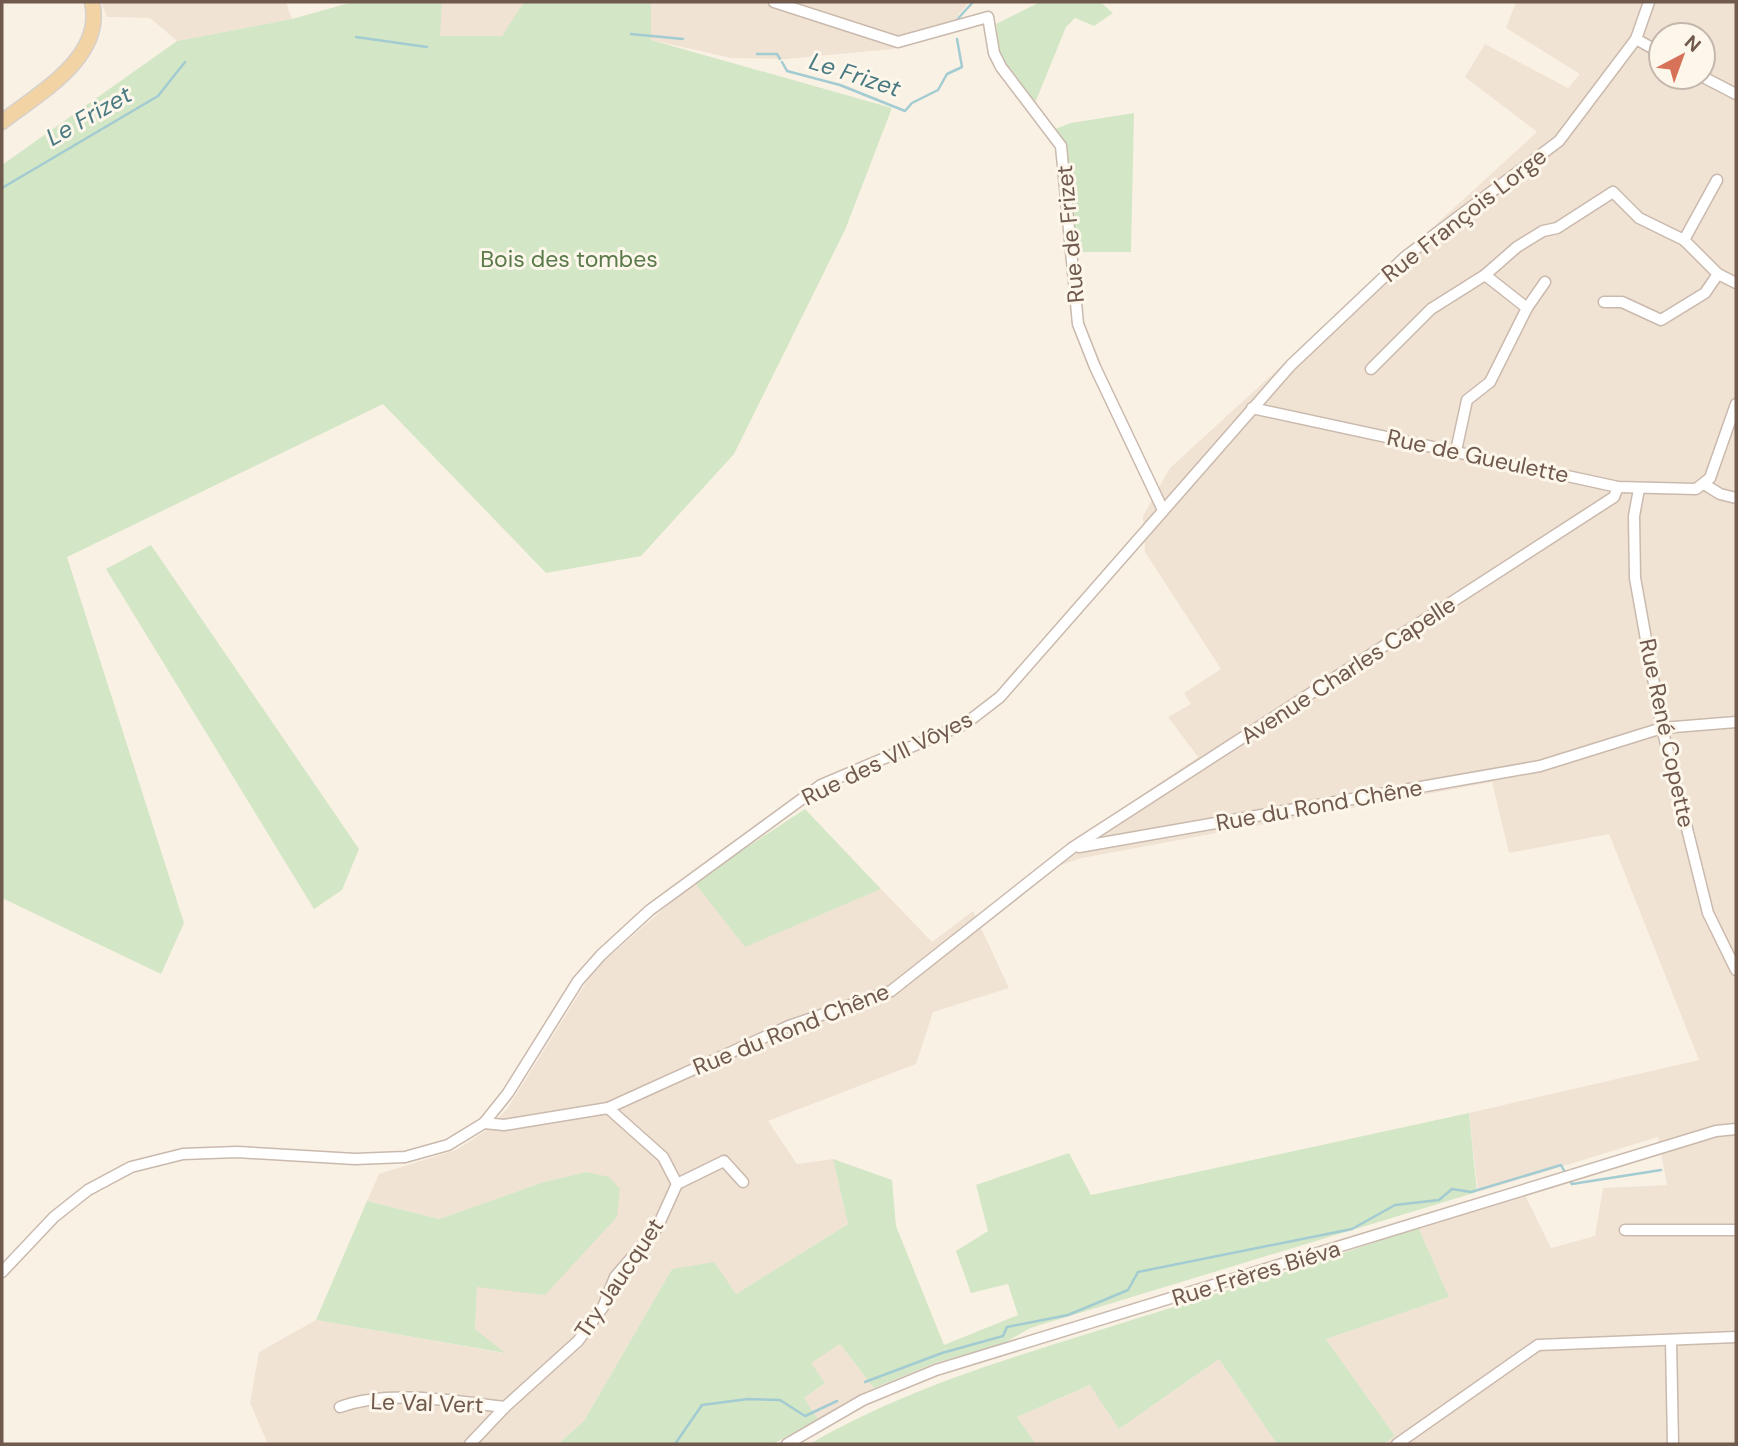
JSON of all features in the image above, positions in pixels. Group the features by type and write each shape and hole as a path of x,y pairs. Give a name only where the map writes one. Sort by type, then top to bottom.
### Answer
{"main road":[{"path":"2,122 68,69 90,43 95,15 92,2"}],"street":[{"name":"Rue de Frizet","path":"774,2 898,42 988,17 994,53 1001,67 1061,146 1078,324 1095,367 1163,510"},
{"name":"Rue François Lorge","path":"1252,408 1291,365 1405,257 1559,141 1636,39 1648,2"},
{"path":"1636,39 1647,45"},
{"path":"1717,84 1736,94"},
{"path":"1684,240 1717,180"},
{"path":"1371,369 1431,309 1485,275 1517,247 1543,231 1557,228 1613,192 1639,218 1684,240 1718,274 1736,283"},
{"path":"1605,302 1622,302 1661,320 1705,293 1718,274"},
{"path":"1485,275 1527,308"},
{"path":"1456,450 1467,400 1490,382 1527,308 1545,282"},
{"path":"1736,404 1710,478 1704,484 1720,494 1736,498"},
{"name":"Rue des VII Vôyes","path":"484,1124 503,1099 578,981 601,955 650,910 821,785 965,724 1000,697 1252,408"},
{"name":"Rue de Gueulette","path":"1252,408 1618,487 1696,489 1704,484"},
{"name":"Avenue Charles Capelle","path":"1072,848 1614,497 1618,487"},
{"name":"Rue René Copette","path":"1639,489 1634,516 1635,578 1662,728 1707,913 1736,970"},
{"name":"Rue du Rond Chêne","path":"2,1272 54,1217 88,1190 131,1167 183,1154 237,1152 355,1159 405,1157 447,1145 484,1124 504,1125 608,1108 789,1026 891,991 1072,848 1540,766 1662,728 1736,722"},
{"path":"608,1108 663,1157 677,1184 724,1161 743,1182"},
{"name":"Rue Frères Biéva","path":"787,1444 863,1400 936,1370 1716,1131 1736,1129"},
{"name":"Try Jaucquet","path":"505,1407 578,1341 603,1307 615,1278 657,1228 677,1184"},
{"path":"1625,1230 1736,1230"},
{"path":"1397,1444 1538,1345 1736,1337"},
{"path":"1671,1340 1673,1444"},
{"name":"Le Val Vert","path":"341,1407 360,1400 441,1400 505,1407"},
{"name":"Le Val Vert","path":"470,1444 505,1407"}],"shaded area":[{"path":"101,2 286,2 292,19 177,41 150,18 107,17"},
{"path":"442,2 524,2 524,5 502,36 439,36"},
{"path":"651,2 765,2 893,43 894,49 786,59 731,58 651,40"},
{"path":"777,2 969,2 949,27 899,40"},
{"path":"1516,2 1736,2 1736,1444 1385,1444 1395,1436 1326,1339 1449,1297 1418,1227 1524,1193 1551,1248 1595,1236 1603,1188 1667,1185 1658,1137 1478,1192 1469,1113 1699,1060 1609,834 1509,853 1492,782 1082,858 1061,865 1053,855 1198,757 1168,717 1191,704 1184,693 1221,669 1145,552 1143,516 1170,468 1537,132 1465,77 1485,44 1568,88 1580,74 1506,28"},
{"path":"694,882 746,946 881,889 932,942 973,911 1009,988 933,1012 916,1064 768,1121 797,1164 833,1159 848,1224 735,1295 672,1269 584,1421 558,1444 268,1444 250,1403 259,1352 316,1320 503,1353 475,1329 477,1287 580,1254 617,1217 586,1172 544,1182 439,1219 367,1201 379,1174 456,1150 484,1132 507,1109 594,970"},
{"path":"840,1344 874,1388 818,1419 804,1398 825,1383 810,1363"},
{"path":"1219,1359 1277,1444 1036,1444 1017,1417 1091,1385 1119,1429"}],"green space":[{"name":"Bois des tombes","path":"353,2 442,2 440,36 502,36 524,2 651,2 651,40 892,108 845,230 734,454 641,556 546,573 383,404 67,557 184,923 161,974 2,898 2,165 177,41 292,19"},
{"path":"1040,2 1100,2 1113,13 1094,26 1075,18 1066,27 1035,103 1000,57 996,24"},
{"path":"1134,113 1131,252 1077,252 1066,150 1055,129 1071,123"},
{"path":"151,545 359,849 342,890 314,909 106,569"},
{"path":"805,809 881,889 745,947 694,882"},
{"path":"1469,1113 1477,1192 1030,1328 1001,1345 938,1362 874,1388 840,1344 811,1363 825,1383 804,1398 818,1419 773,1444 558,1444 584,1421 672,1269 714,1262 736,1294 848,1224 833,1159 892,1180 896,1226 944,1345 1018,1315 1008,1284 971,1293 956,1251 988,1231 976,1185 1069,1153 1091,1195"},
{"path":"586,1172 609,1177 620,1189 617,1217 545,1295 477,1287 475,1329 505,1353 316,1320 367,1201 439,1219 544,1182"},
{"path":"1418,1227 1449,1297 1326,1339 1395,1436 1384,1444 1277,1444 1219,1359 1119,1429 1090,1385 1017,1417 1036,1444 810,1444 880,1408 952,1379"}],"waterway":[{"name":"Le Frizet","path":"954,23 973,2"},
{"name":"Le Frizet","path":"631,34 683,39"},
{"name":"Le Frizet","path":"356,37 427,47"},
{"name":"Le Frizet","path":"782,62 787,71 840,85 905,111 912,103 938,90 947,74 962,67 957,39"},
{"name":"Le Frizet","path":"757,54 777,54 780,59"},
{"name":"Le Frizet","path":"2,188 158,96 185,62"},
{"path":"865,1382 942,1353 1003,1336 1007,1327 1068,1315 1128,1290 1138,1272 1352,1229 1395,1205 1439,1200 1452,1189 1471,1192 1561,1165 1566,1174"},
{"path":"1569,1179 1572,1184 1661,1170"},
{"path":"675,1444 702,1405 748,1399 780,1400 805,1416 837,1401"}]}
